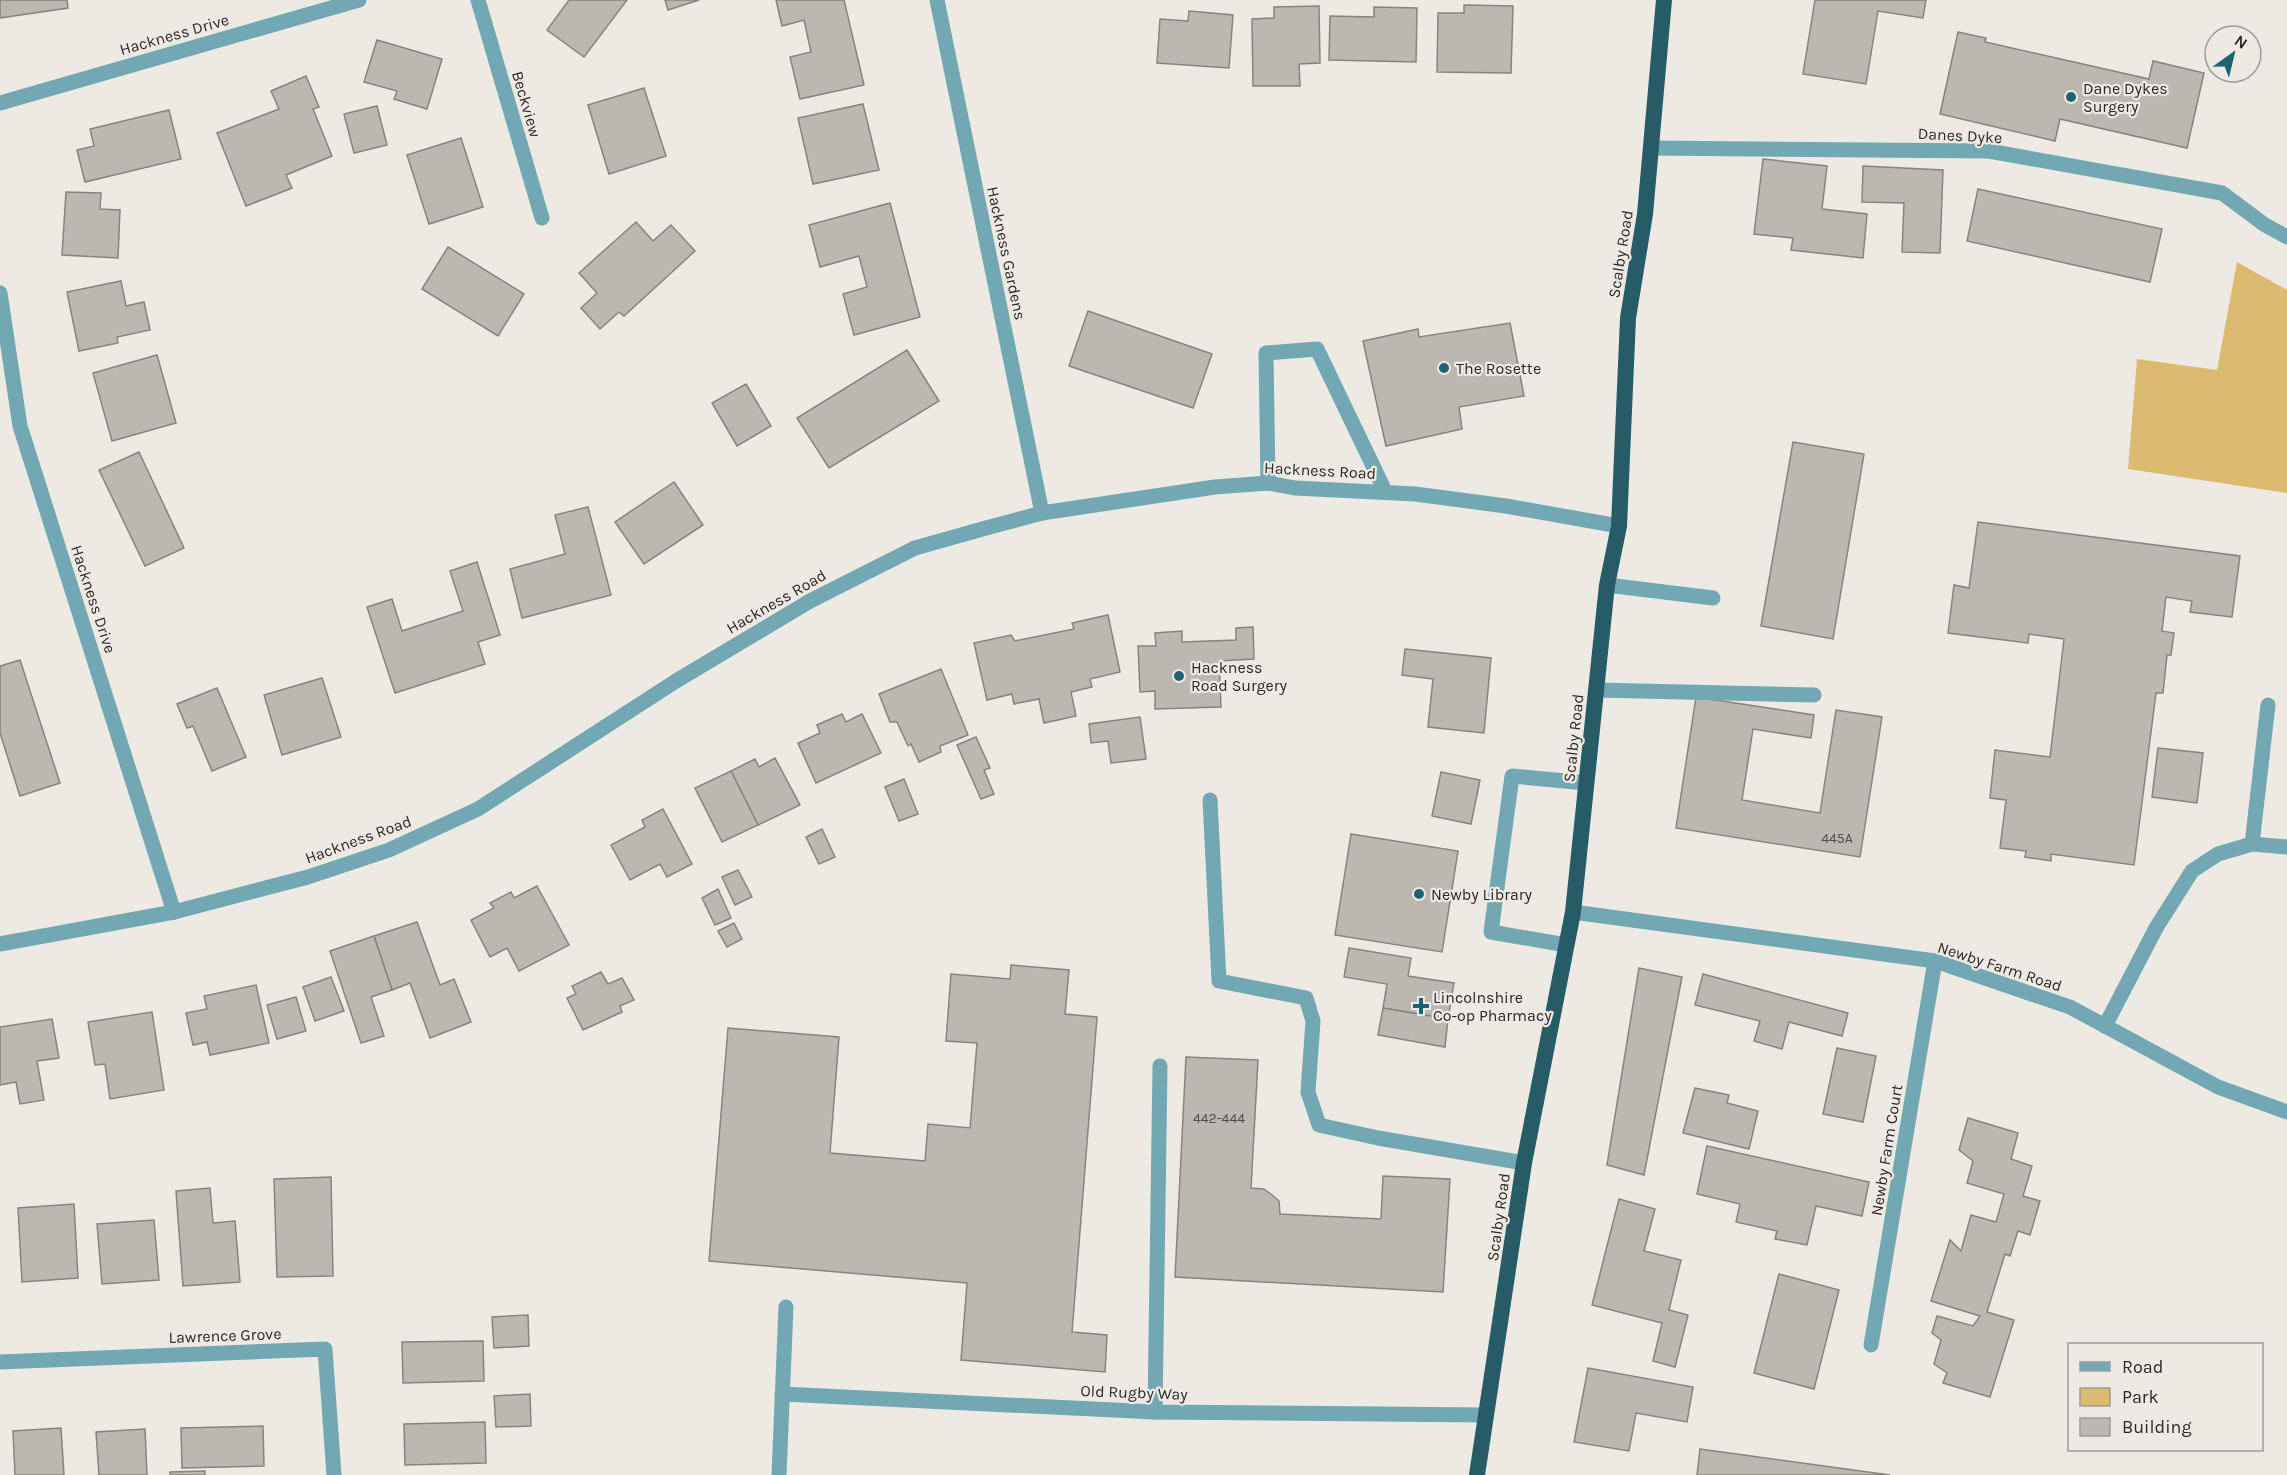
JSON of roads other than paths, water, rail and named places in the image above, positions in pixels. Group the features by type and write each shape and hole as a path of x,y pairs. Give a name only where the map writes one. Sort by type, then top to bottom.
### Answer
{"highway":[{"name":"Scalby Road","path":"1477,1475 1524,1163 1573,912 1607,585 1619,526 1628,318 1645,214 1664,0"}],"street":[{"name":"Hackness Drive","path":"0,103 359,0"},
{"name":"Beckview","path":"478,0 542,218"},
{"name":"Hackness Gardens","path":"937,0 1042,513"},
{"name":"Danes Dyke","path":"1651,148 1989,151 2222,193 2265,225 2287,237"},
{"name":"Hackness Drive","path":"0,293 20,426 174,912"},
{"path":"1268,483 1266,353 1317,349 1385,491"},
{"name":"Hackness Road","path":"0,944 174,912 308,877 389,850 478,809 676,681 810,601 915,548 1042,513 1215,487 1268,483 1295,488 1385,491 1506,506 1619,526"},
{"path":"1607,585 1713,598"},
{"path":"1596,690 1814,695"},
{"path":"2252,844 2268,705"},
{"path":"1566,945 1491,932 1512,776 1586,783"},
{"path":"1210,800 1219,981 1306,998 1313,1021 1308,1092 1319,1125 1378,1138 1524,1163"},
{"path":"2105,1026 2156,928 2192,871 2218,854 2252,844 2287,847"},
{"name":"Newby Farm Road","path":"1573,912 1935,962 2070,1007 2218,1087 2287,1112"},
{"name":"Newby Farm Court","path":"1871,1345 1935,962"},
{"path":"1155,1412 1160,1066"},
{"path":"779,1475 786,1307"},
{"name":"Lawrence Grove","path":"0,1362 325,1348 333,1475"},
{"name":"Old Rugby Way","path":"782,1394 1155,1412 1486,1415"}],"place":[{"name":"Dane Dykes Surgery","path":"2071,97"},
{"name":"The Rosette","path":"1444,368"},
{"name":"Hackness Road Surgery","path":"1179,676"},
{"name":"Newby Library","path":"1419,894"},
{"name":"Lincolnshire Co-op Pharmacy","path":"1421,1006"}]}
